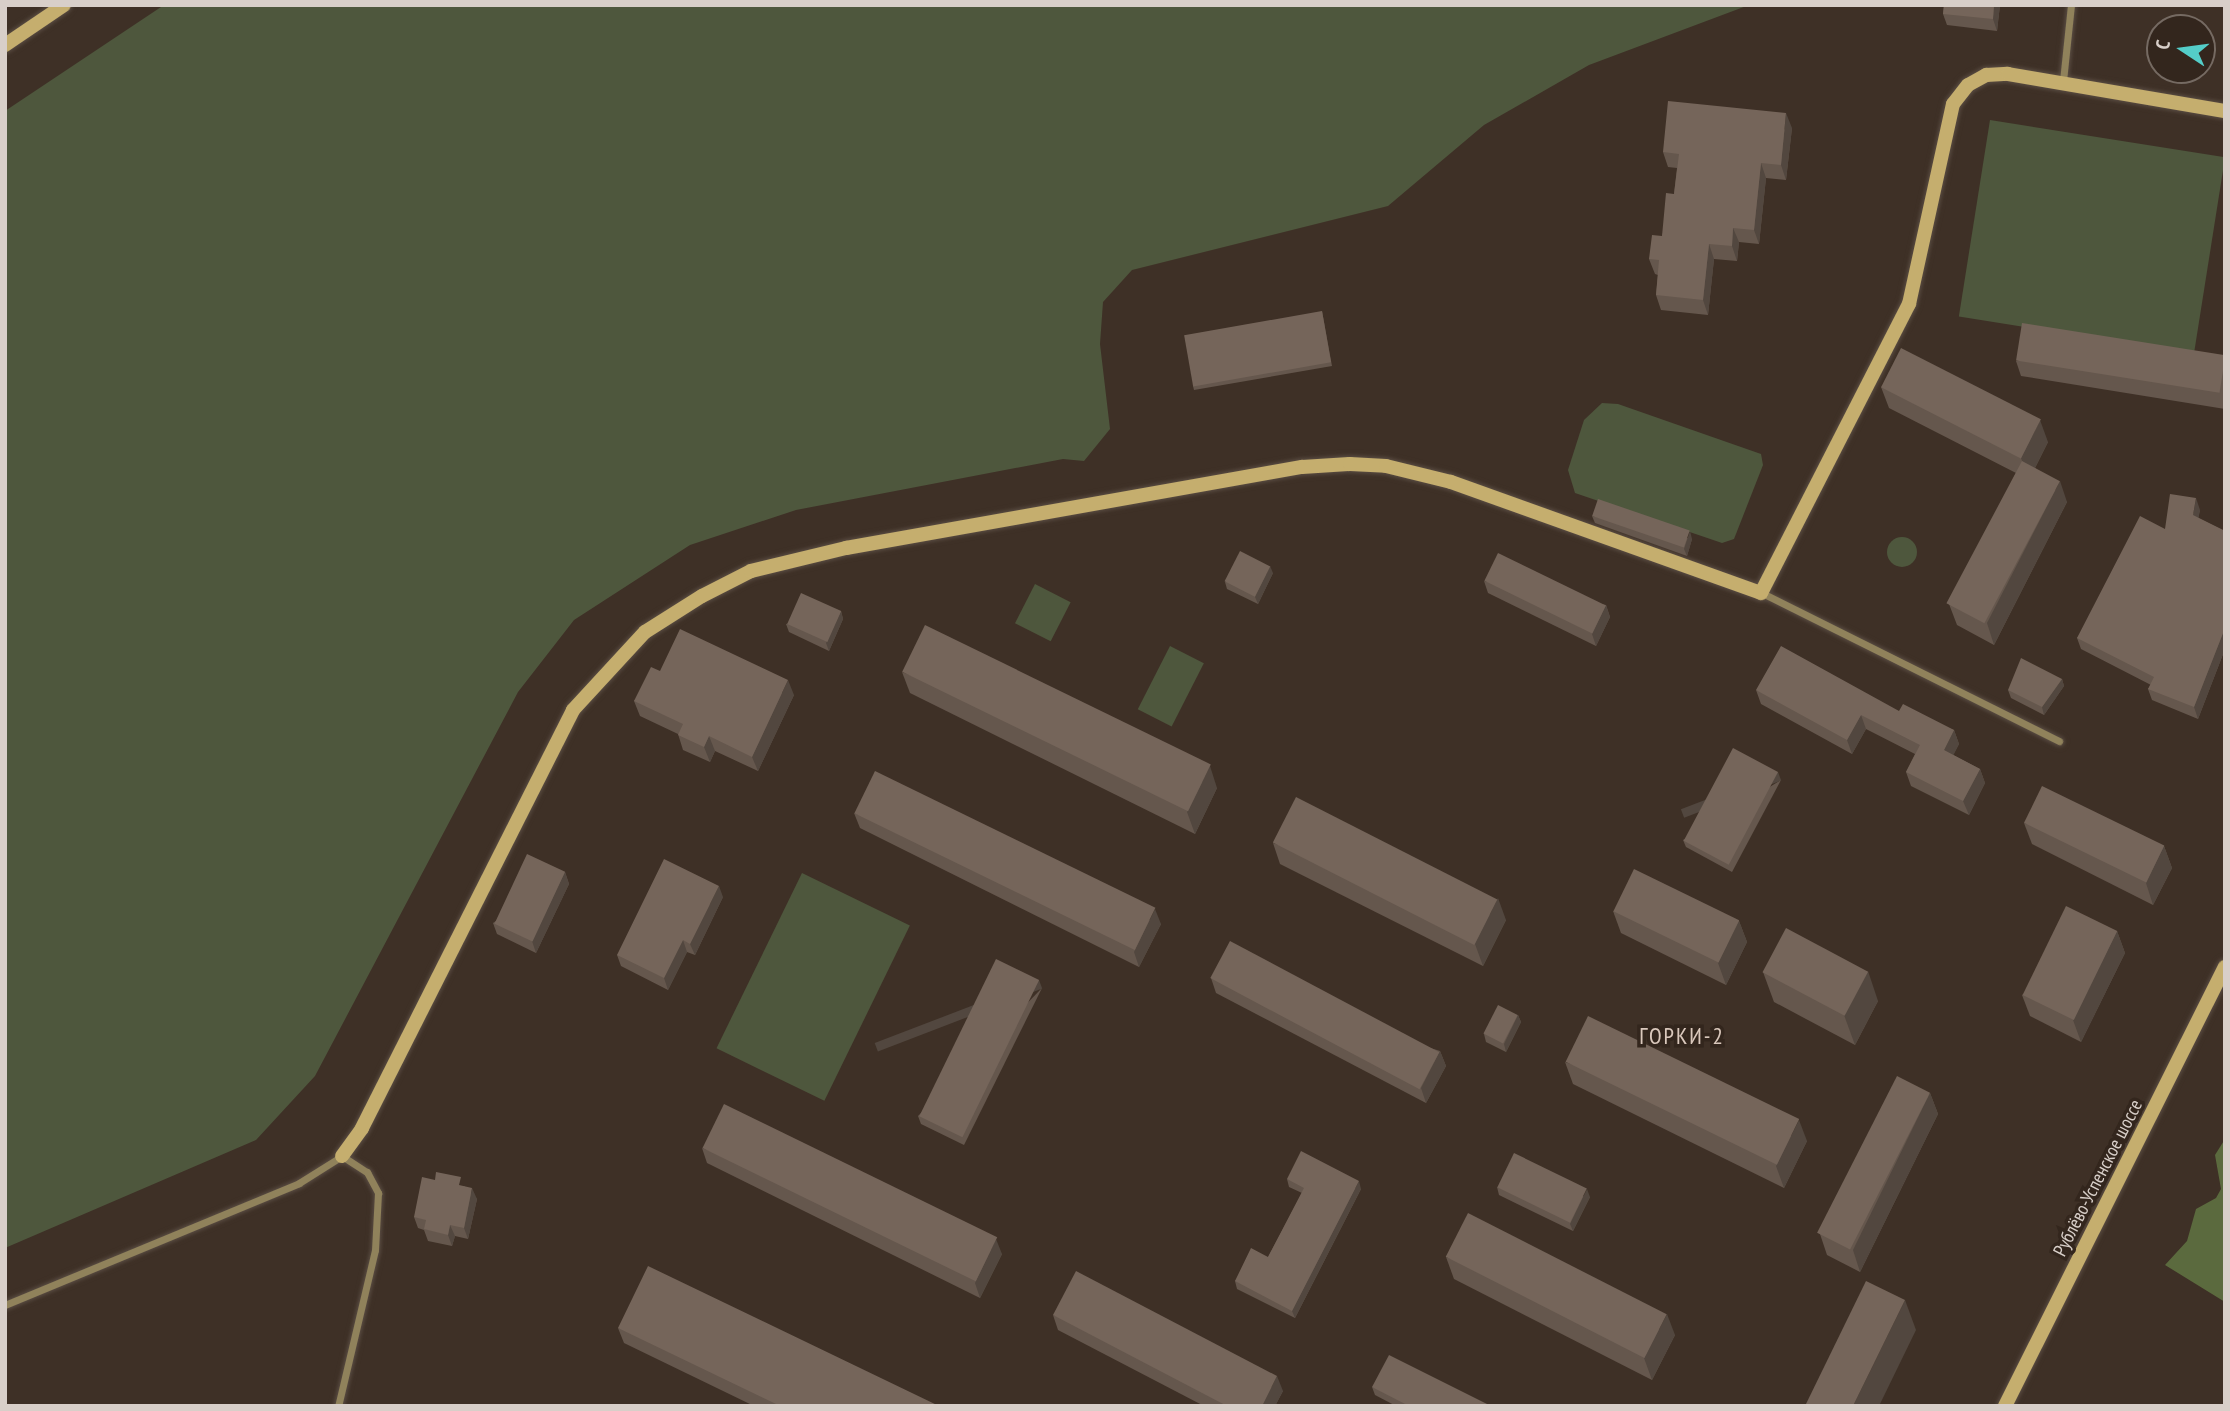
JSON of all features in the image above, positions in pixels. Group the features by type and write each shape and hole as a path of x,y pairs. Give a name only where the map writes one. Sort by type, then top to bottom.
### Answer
{"street":[{"path":"5,45 64,5"},
{"path":"2063,81 2071,5"},
{"path":"1761,593 1909,304 1952,104 1968,85 1986,75 2063,81 2225,111"},
{"path":"5,1305 299,1183 342,1156 362,1128 573,710 645,632 751,571 972,524 1302,467 1350,464 1386,466 1451,482 1761,593 2059,741"},
{"name":"Рублёво-Успенское шоссе","path":"2005,1406 2225,967"},
{"path":"338,1406 375,1250 378,1193 367,1172 342,1156"}],"green space":[{"path":"164,5 1749,5 1589,65 1484,125 1388,206 1132,270 1103,302 1100,344 1110,429 1084,461 1063,459 796,510 690,545 574,620 518,692 315,1076 256,1140 5,1248 5,111"},
{"path":"1990,120 2225,157 2194,354 1959,317"},
{"path":"1602,403 1618,404 1761,454 1763,465 1734,539 1722,543 1575,493 1568,470 1584,420"},
{"path":"1902,537 1912,542 1917,552 1912,562 1902,567 1892,562 1887,552 1892,542"},
{"path":"1035,584 1071,602 1051,641 1015,623"},
{"path":"1170,646 1204,663 1172,727 1138,709"},
{"path":"802,873 910,926 824,1101 717,1048"},
{"path":"2225,1139 2225,1302 2165,1265 2187,1241 2196,1209 2216,1198 2221,1189 2215,1155"}],"building":[{"path":"1944,5 1994,5 1993,19 1943,14"},
{"path":"1668,101 1786,113 1781,165 1761,163 1754,230 1733,228 1732,246 1709,244 1703,300 1656,295 1659,260 1649,259 1652,235 1662,236 1666,193 1674,194 1679,154 1663,152"},
{"path":"1322,311 1331,362 1193,387 1184,335"},
{"path":"2022,323 2225,355 2220,393 2016,361"},
{"path":"1901,348 2041,419 2021,458 1881,387"},
{"path":"2022,461 2060,481 1984,623 1946,603"},
{"path":"2170,494 2196,498 2193,515 2225,531 2225,628 2194,707 2148,689 2154,677 2077,638 2140,516 2165,529"},
{"path":"1598,499 1690,531 1684,548 1592,516"},
{"path":"1240,551 1270,566 1255,597 1225,581"},
{"path":"1498,553 1606,606 1592,633 1484,581"},
{"path":"801,593 841,611 827,642 787,624"},
{"path":"925,625 1211,764 1188,811 902,672"},
{"path":"680,629 788,680 752,757 709,736 704,747 678,735 683,724 634,701 651,667 660,671"},
{"path":"1781,646 1899,711 1903,704 1954,730 1944,750 1980,769 1963,801 1906,772 1920,745 1861,715 1847,740 1756,690"},
{"path":"2021,658 2062,679 2042,707 2008,690"},
{"path":"1733,748 1778,772 1729,865 1684,841"},
{"path":"875,771 1155,908 1135,950 854,813"},
{"path":"2042,786 2164,846 2146,882 2024,823"},
{"path":"1296,797 1497,900 1474,945 1273,842"},
{"path":"527,854 565,872 533,942 494,924"},
{"path":"664,859 719,886 690,944 683,940 664,978 617,955"},
{"path":"1634,869 1739,920 1719,963 1613,911"},
{"path":"2066,906 2117,931 2074,1020 2023,995"},
{"path":"1786,928 1868,972 1845,1016 1763,972"},
{"path":"1230,941 1439,1052 1420,1089 1210,978"},
{"path":"996,959 1039,980 962,1137 919,1116"},
{"path":"1498,1005 1518,1015 1503,1043 1483,1034"},
{"path":"1588,1016 1799,1119 1777,1165 1566,1062"},
{"path":"1897,1076 1930,1093 1850,1250 1817,1233"},
{"path":"724,1104 997,1237 976,1281 703,1148"},
{"path":"1301,1151 1359,1181 1292,1311 1235,1281 1251,1248 1268,1257 1304,1188 1287,1179"},
{"path":"1514,1153 1587,1189 1570,1223 1497,1187"},
{"path":"436,1172 461,1177 459,1185 472,1188 464,1228 450,1225 448,1235 424,1229 426,1220 414,1217 422,1177 435,1180"},
{"path":"1468,1213 1667,1314 1644,1358 1446,1257"},
{"path":"648,1266 939,1406 775,1406 776,1404 618,1328"},
{"path":"1076,1271 1277,1376 1262,1406 1227,1406 1053,1315"},
{"path":"1866,1281 1905,1300 1853,1406 1805,1406"},
{"path":"1389,1355 1487,1404 1486,1406 1409,1406 1372,1387"}],"district":[{"name":"ГОРКИ-2","path":"1682,1036"}]}
